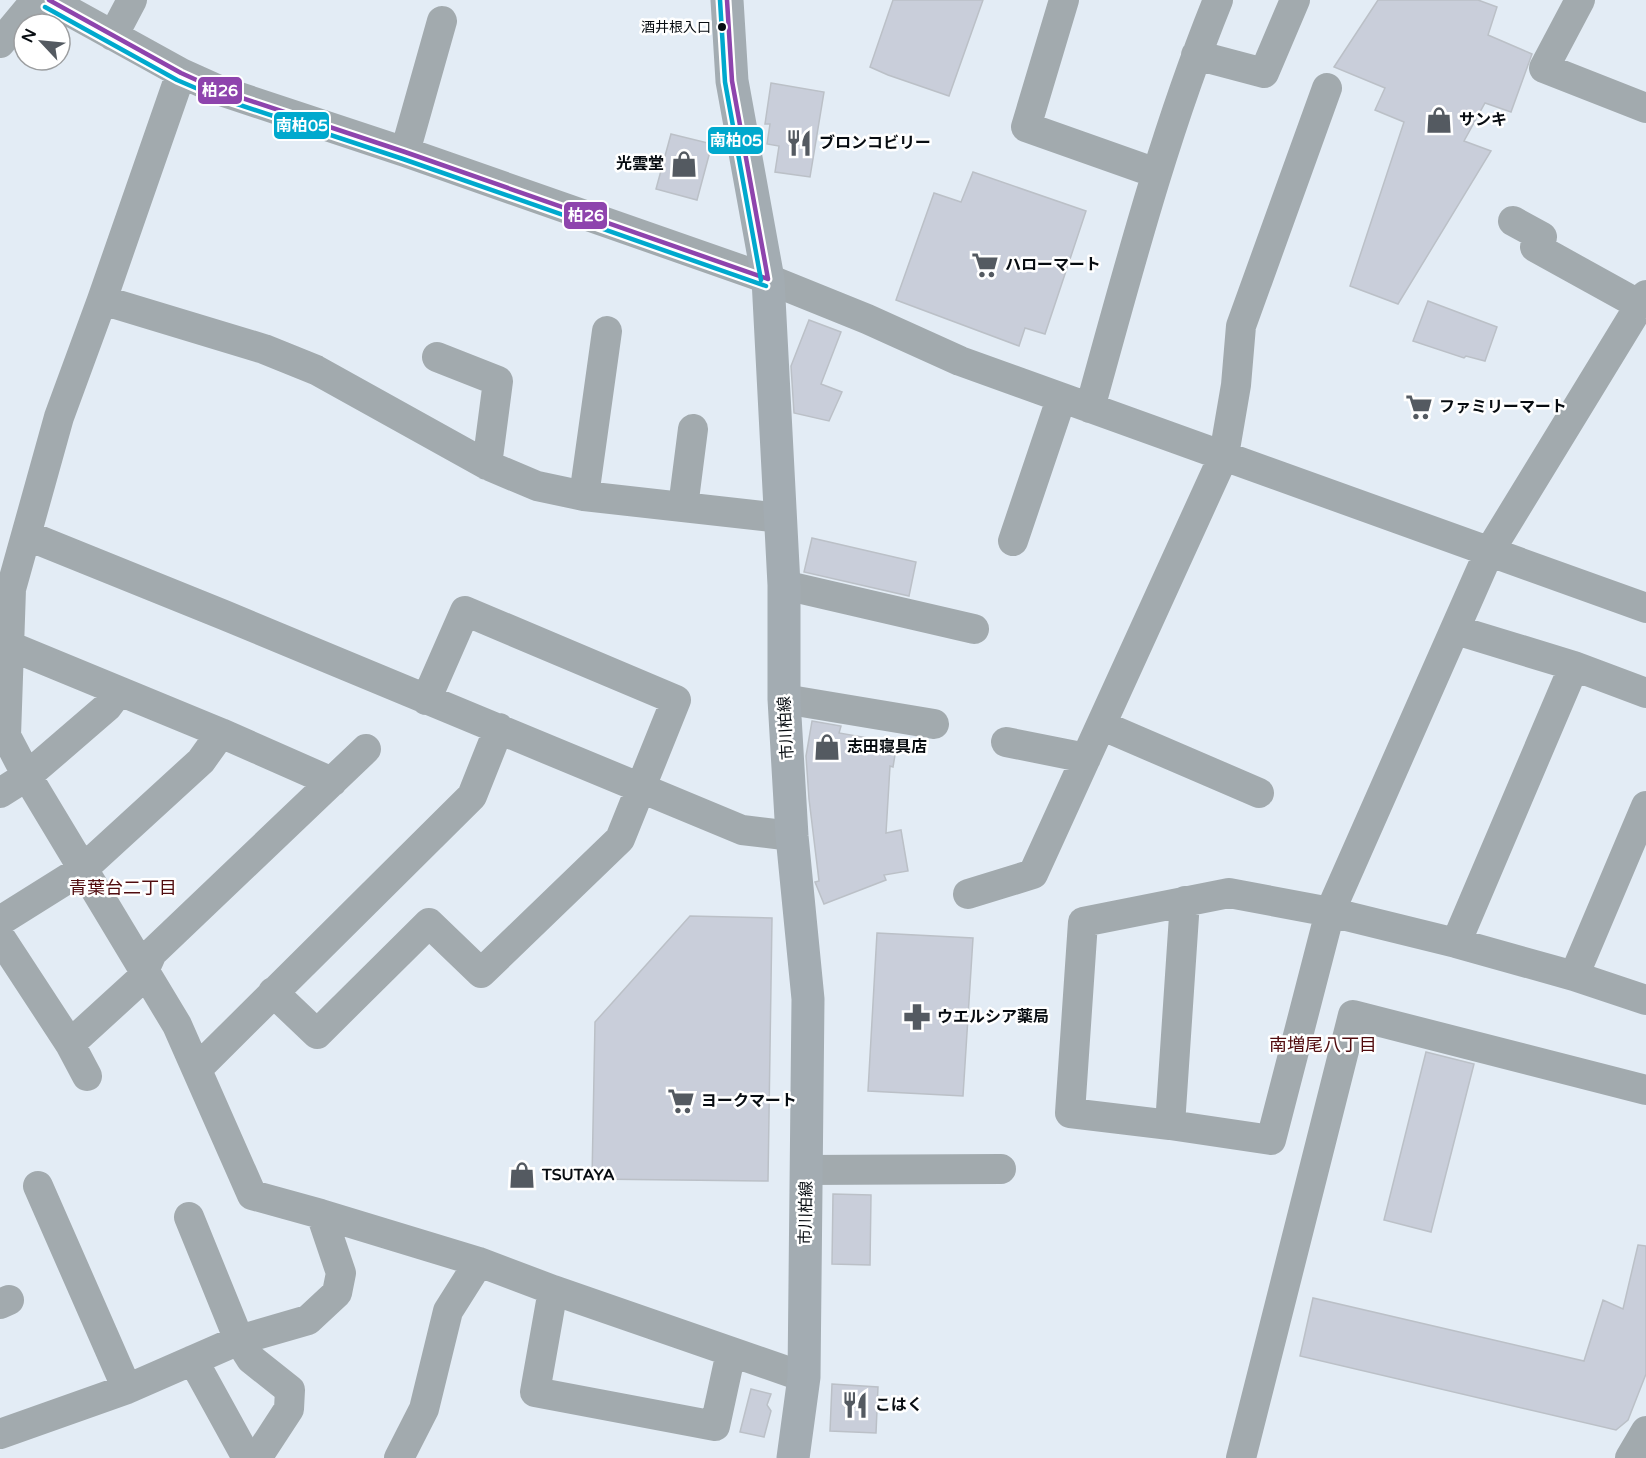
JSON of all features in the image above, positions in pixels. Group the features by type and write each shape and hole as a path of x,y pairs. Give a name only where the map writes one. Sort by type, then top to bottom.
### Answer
{"main road":[{"name":"市川柏線","path":"727,0 732,81 768,279 784,585 784,699 792,836 808,999 804,1377 793,1458"}],"street":[{"path":"0,43 36,0"},
{"path":"49,0 181,73 221,91 768,279 867,319 960,362 1646,608"},
{"path":"113,36 132,0"},
{"path":"1064,0 1026,127 1156,173"},
{"path":"1090,408 1156,173 1196,55 1218,0"},
{"path":"1196,55 1264,73 1294,0"},
{"path":"1580,0 1544,68 1646,108"},
{"path":"405,153 442,21"},
{"path":"181,73 59,417 11,589 7,633 6,736 27,776 177,1025 252,1195 479,1262 804,1377"},
{"path":"968,894 1033,874 1224,455 1236,385 1241,326 1327,88"},
{"path":"1513,221 1542,237 1535,248 1643,300 1489,552 1330,912 1271,1140 1070,1113 1083,922 1185,901 1230,893 1330,912 1456,942 1574,976 1646,1000"},
{"path":"102,300 264,349 316,370 488,465 537,486 584,496 781,518"},
{"path":"584,496 607,331"},
{"path":"437,357 498,381 488,465"},
{"path":"1013,541 1061,399"},
{"path":"683,507 693,429"},
{"path":"26,535 742,830 792,836"},
{"path":"784,585 974,629"},
{"path":"273,992 317,1034 429,923 481,973 620,839 676,700 465,611 426,700"},
{"path":"1456,630 1574,666 1646,693"},
{"path":"7,633 119,691 332,782"},
{"path":"1456,942 1574,666"},
{"path":"0,792 27,776 107,707 119,691"},
{"path":"784,699 934,723"},
{"path":"1101,725 1259,793"},
{"path":"197,1068 472,796 499,728"},
{"path":"0,921 83,869 201,761 221,733"},
{"path":"1006,742 1086,758"},
{"path":"70,1044 140,980 152,953 366,750"},
{"path":"1574,976 1646,806"},
{"path":"1170,1125 1185,901"},
{"path":"0,937 70,1044 87,1076"},
{"path":"1240,1458 1353,1015 1646,1090"},
{"path":"806,1170 1001,1169"},
{"path":"38,1186 127,1389"},
{"path":"0,1434 127,1389 239,1340 308,1320 338,1293 341,1273 321,1214"},
{"path":"189,1217 239,1340 251,1359 290,1390 289,1409 257,1458"},
{"path":"399,1458 424,1409 448,1311 479,1262"},
{"path":"553,1290 534,1392 715,1426 732,1352"},
{"path":"193,1360 247,1458"},
{"path":"1630,1458 1646,1431"}],"building":[{"path":"893,0 983,0 949,96 870,67"},
{"path":"1378,0 1478,0 1497,7 1488,35 1532,54 1511,112 1485,103 1464,141 1491,151 1398,304 1350,286 1404,122 1375,110 1385,88 1334,67"},
{"path":"771,83 824,92 810,177 775,172 779,146 767,144 770,124 765,124"},
{"path":"671,134 712,144 697,200 656,189"},
{"path":"973,172 1086,211 1045,334 1025,328 1019,346 896,300 934,193 961,202"},
{"path":"1428,301 1497,327 1485,361 1466,356 1464,358 1413,341"},
{"path":"809,320 841,332 821,384 842,392 829,421 794,413 791,366"},
{"path":"812,538 916,562 909,596 804,572"},
{"path":"812,721 841,726 839,733 897,743 893,767 890,766 886,833 901,830 908,871 884,875 886,880 824,904 815,882 819,881 806,756"},
{"name":"ヨークマート","path":"690,916 772,918 768,1181 592,1179 595,1022"},
{"path":"877,933 973,938 963,1096 868,1091"},
{"path":"1426,1052 1474,1064 1431,1232 1384,1220"},
{"path":"833,1194 871,1195 870,1265 832,1264"},
{"path":"1638,1245 1646,1246 1646,1374 1628,1420 1616,1430 1300,1356 1313,1298 1584,1361 1603,1300 1623,1309"},
{"path":"832,1384 878,1387 876,1433 830,1431"},
{"path":"751,1389 771,1394 767,1405 771,1411 764,1437 740,1432"}],"transit line":[{"name":"柏26","path":"49,0 181,73 221,91 405,152 768,279"},
{"name":"南柏05","path":"720,0 725,82 761,280"},
{"name":"柏26","path":"727,0 732,81 768,279"},
{"name":"南柏05","path":"45,7 177,80 219,98 403,159 766,286"}],"place":[{"name":"酒井根入口","path":"722,27"},
{"name":"サンキ","path":"1439,120"},
{"name":"ブロンコビリー","path":"799,143"},
{"name":"光雲堂","path":"684,164"},
{"name":"ハローマート","path":"985,265"},
{"name":"ファミリーマート","path":"1419,407"},
{"name":"志田寝具店","path":"827,747"},
{"name":"ウエルシア薬局","path":"917,1017"},
{"name":"ヨークマート","path":"681,1101"},
{"name":"TSUTAYA","path":"522,1175"},
{"name":"こはく","path":"855,1405"}],"district":[{"name":"青葉台二丁目","path":"123,888"},
{"name":"南増尾八丁目","path":"1323,1045"}]}
